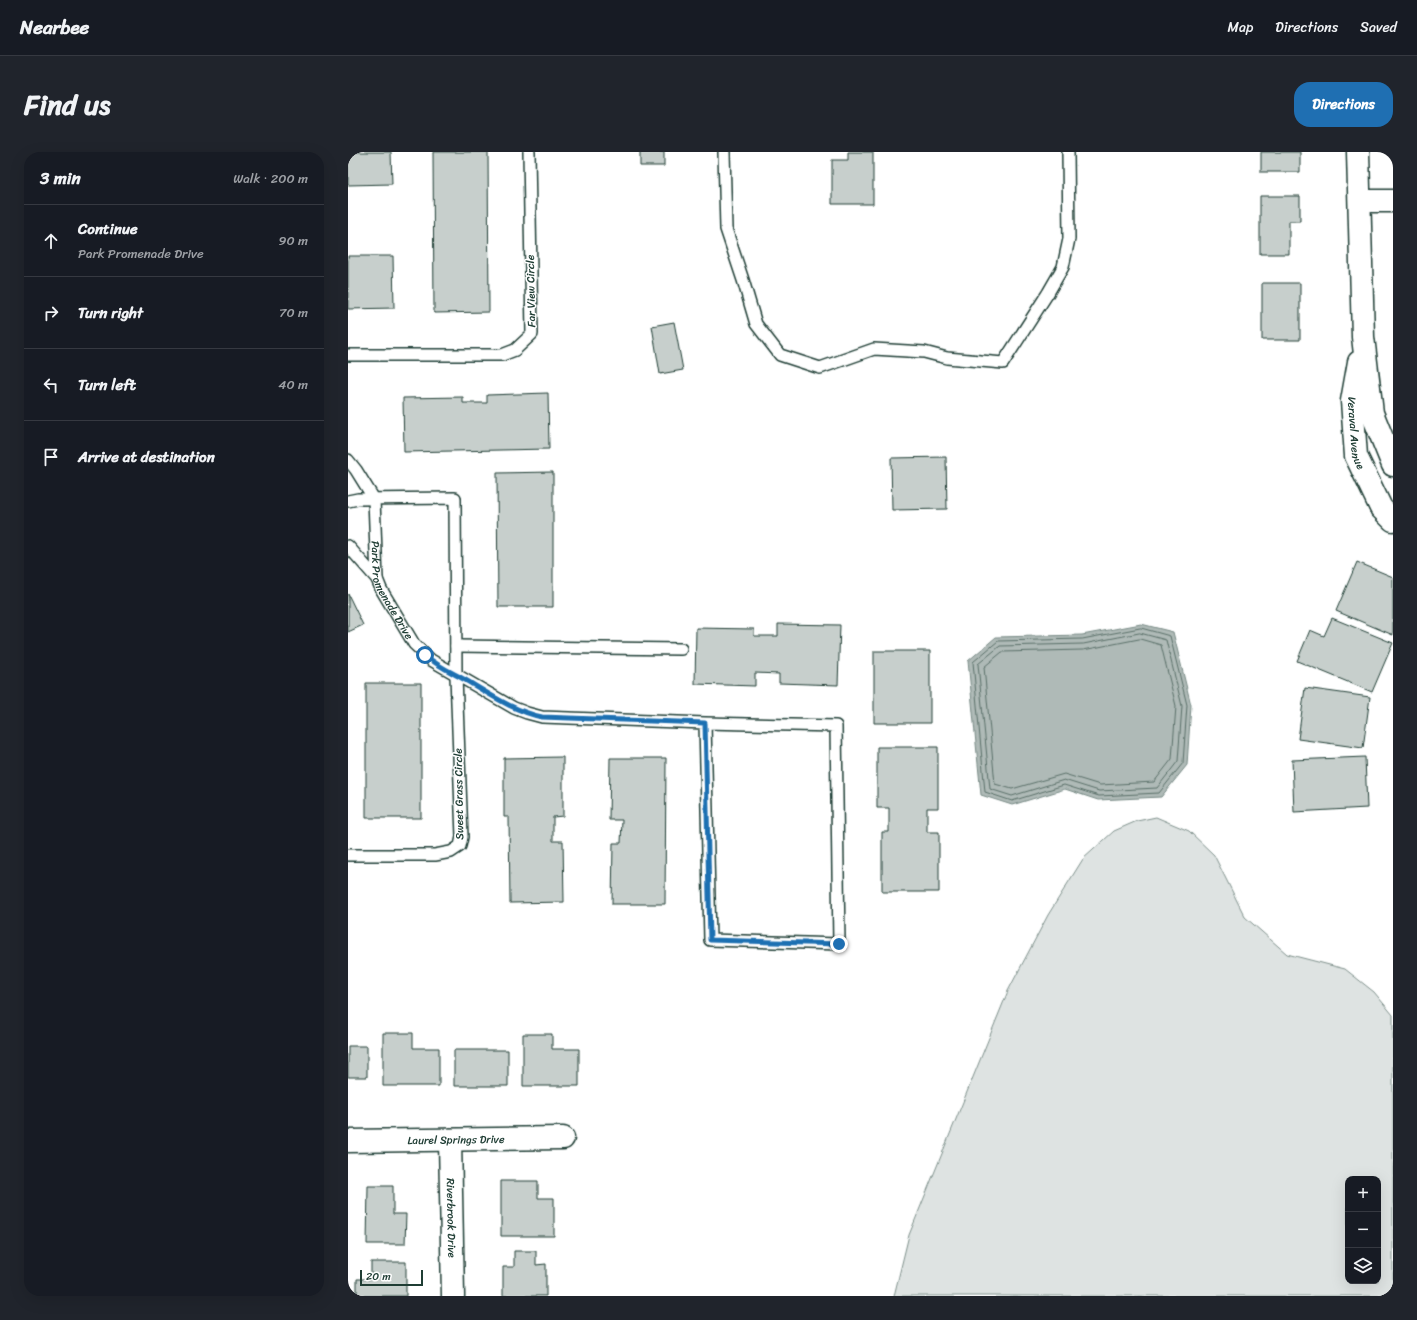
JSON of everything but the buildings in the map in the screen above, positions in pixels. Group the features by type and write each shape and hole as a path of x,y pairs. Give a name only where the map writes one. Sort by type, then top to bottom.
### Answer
{"street":[{"name":"Veraval Avenue","path":"1358,152 1363,337 1372,413 1393,465"},
{"path":"1360,201 1393,201"},
{"name":"Veraval Avenue","path":"1363,337 1352,401 1356,456 1381,508 1393,520"},
{"name":"Laurel Springs Drive","path":"348,1141 564,1138"},
{"name":"Riverbrook Drive","path":"450,1140 453,1296"}],"lane":[{"name":"Far View Circle","path":"348,355 502,355 515,350 532,334 529,152"},
{"path":"724,152 726,230 744,280 756,324 780,355 820,368 874,349 924,352 947,358 1003,363 1063,267 1069,239 1068,152"},
{"path":"348,460 374,499"},
{"path":"348,501 358,499 455,498 456,676"},
{"name":"Park Promenade Drive","path":"374,499 377,579 381,589 414,644 431,660 456,676 514,708 527,714 542,717 836,726 839,944 710,940 705,723"},
{"path":"348,546 377,579"},
{"path":"456,646 681,649"},
{"name":"Sweet Grass Circle","path":"348,855 435,855 451,852 460,846 462,837 456,676"}],"shaded area":[{"path":"1156,817 1189,831 1214,855 1245,917 1287,954 1345,969 1374,992 1393,1015 1393,1296 894,1296 909,1235 1008,991 1048,915 1083,859 1114,831 1137,821"}],"water":[{"path":"1141,624 1173,632 1191,705 1187,765 1161,797 1098,800 1065,789 1012,805 981,795 968,661 996,637 1082,635"}],"route":[{"path":"425,655 456,676 527,714 542,717 705,723 710,940 839,944"}]}
